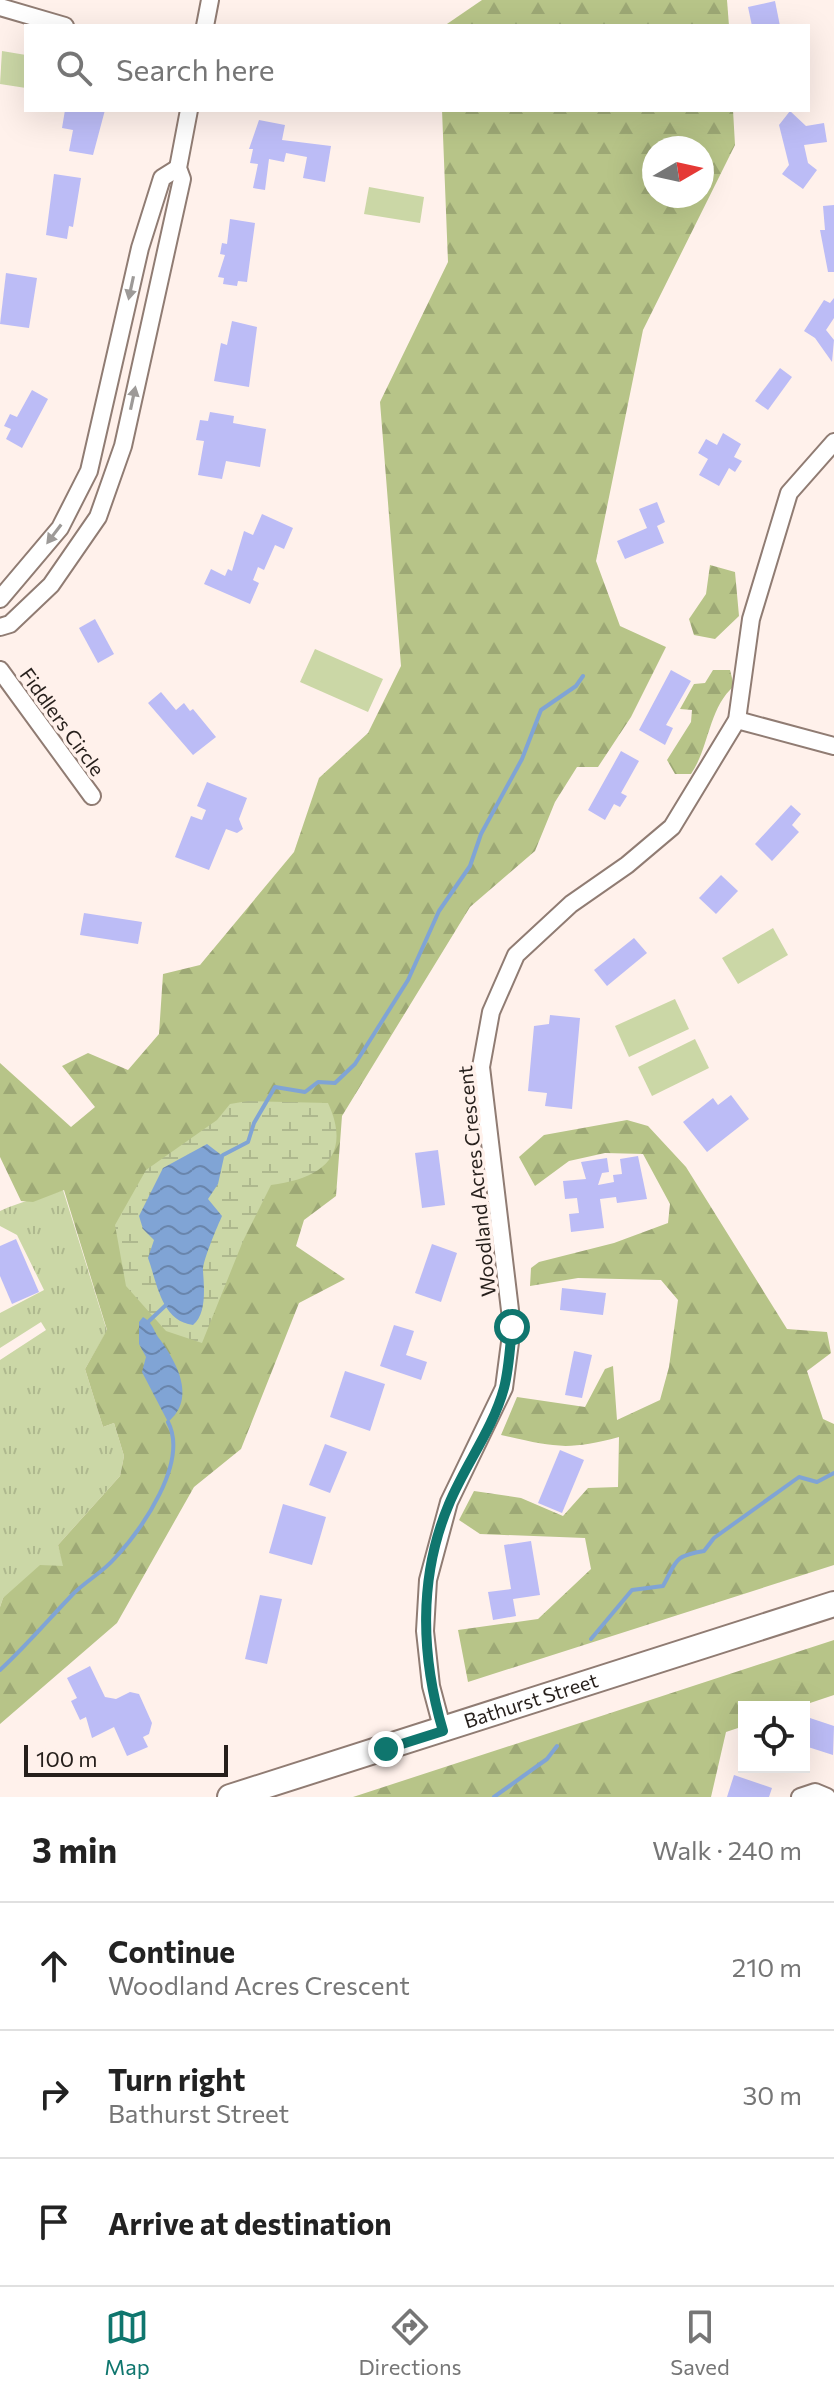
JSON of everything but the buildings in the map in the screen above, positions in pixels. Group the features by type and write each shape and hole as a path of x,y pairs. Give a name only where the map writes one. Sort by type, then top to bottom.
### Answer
{"main road":[{"name":"Bathurst Street","path":"230,1797 834,1604"}],"street":[{"path":"205,24 210,0"},
{"path":"0,7 58,24"},
{"path":"0,627 10,624 51,585 98,517 123,446 182,179 178,168 189,112"},
{"path":"0,599 60,528 89,471 140,248 162,178 178,168"},
{"path":"140,248 163,255"},
{"path":"99,438 123,446"},
{"name":"Woodland Acres Crescent","path":"443,1731 431,1686 425,1631 428,1580 449,1502 504,1388 512,1327 481,1067 491,1012 516,955 571,904 627,865 672,827 737,720 751,619 789,493 834,442"},
{"name":"Fiddlers Circle","path":"0,670 92,796"},
{"path":"737,720 834,746"},
{"path":"800,1797 815,1792 827,1797"}],"green space":[{"path":"482,0 727,0 729,24 447,24"},
{"path":"2,51 24,55 24,88 0,84"},
{"path":"442,112 733,112 735,145 714,187 714,136 642,136 642,208 704,208 643,330 596,561 620,626 666,647 631,717 598,767 577,767 555,802 535,851 470,907 342,1116 336,1196 304,1220 296,1246 345,1279 299,1303 241,1449 194,1487 117,1623 0,1724 0,1607 3,1598 40,1565 63,1566 58,1545 120,1476 124,1456 114,1423 103,1427 85,1369 107,1330 64,1190 33,1202 21,1201 0,1157 0,1063 71,1127 95,1107 62,1066 88,1053 128,1070 159,1034 163,974 200,965 294,852 319,778 368,733 401,666 380,402 448,262"},
{"path":"369,187 424,197 420,223 364,214"},
{"path":"710,565 735,572 739,616 715,639 694,635 689,619 706,594"},
{"path":"315,649 383,679 368,712 300,682"},
{"path":"713,670 730,670 734,686 719,706 691,774 675,774 667,760 691,722 692,710 680,709 694,684 705,683"},
{"path":"773,928 788,955 738,984 722,958"},
{"path":"675,999 689,1029 629,1057 615,1026"},
{"path":"695,1039 709,1068 652,1096 638,1067"},
{"path":"248,1101 328,1103 337,1138 334,1151 317,1171 271,1185 243,1241 202,1343 166,1331 126,1286 115,1225 146,1170 217,1120 230,1104"},
{"path":"627,1120 648,1126 686,1167 787,1329 827,1332 831,1353 807,1371 823,1419 834,1424 834,1565 468,1682 458,1630 538,1619 591,1569 585,1538 480,1534 459,1520 474,1491 521,1498 563,1516 588,1488 618,1487 619,1437 560,1446 501,1435 517,1397 585,1407 605,1369 613,1366 617,1420 660,1400 669,1367 678,1300 661,1280 578,1278 530,1286 531,1268 539,1262 614,1243 668,1223 670,1204 643,1154 605,1153 569,1161 535,1186 519,1157 544,1135"},
{"path":"63,1190 107,1331 85,1369 103,1427 114,1423 124,1456 120,1476 58,1545 64,1566 3,1598 0,1607 0,1360 46,1330 41,1322 0,1348 0,1313 44,1290 17,1235 0,1226 0,1211"},
{"path":"834,1640 834,1695 810,1703 738,1701 738,1728 726,1732 711,1797 353,1797"}],"water":[{"path":"207,1144 224,1157 218,1184 208,1199 222,1216 205,1260 203,1307 193,1325 174,1316 162,1299 148,1258 154,1240 143,1229 139,1216 163,1168"},
{"path":"143,1317 171,1356 181,1379 181,1402 168,1422 142,1372 146,1357 139,1344 139,1322"}],"waterway":[{"path":"223,1155 248,1142 254,1123 275,1087 305,1092 318,1082 335,1083 355,1064 408,980 439,911 470,866 481,834 522,759 541,710 576,686 583,676"},
{"path":"149,1321 166,1305"},
{"path":"0,1670 73,1594 110,1563 138,1530 168,1475 173,1438 168,1422"},
{"path":"591,1639 632,1590 663,1586 677,1561 686,1555 704,1551 714,1538 799,1477 817,1482 834,1473"},
{"path":"494,1797 547,1759 557,1746"}],"route":[{"path":"386,1749 443,1731 431,1686 425,1631 428,1580 438,1533 449,1502 504,1388 512,1327"}]}
